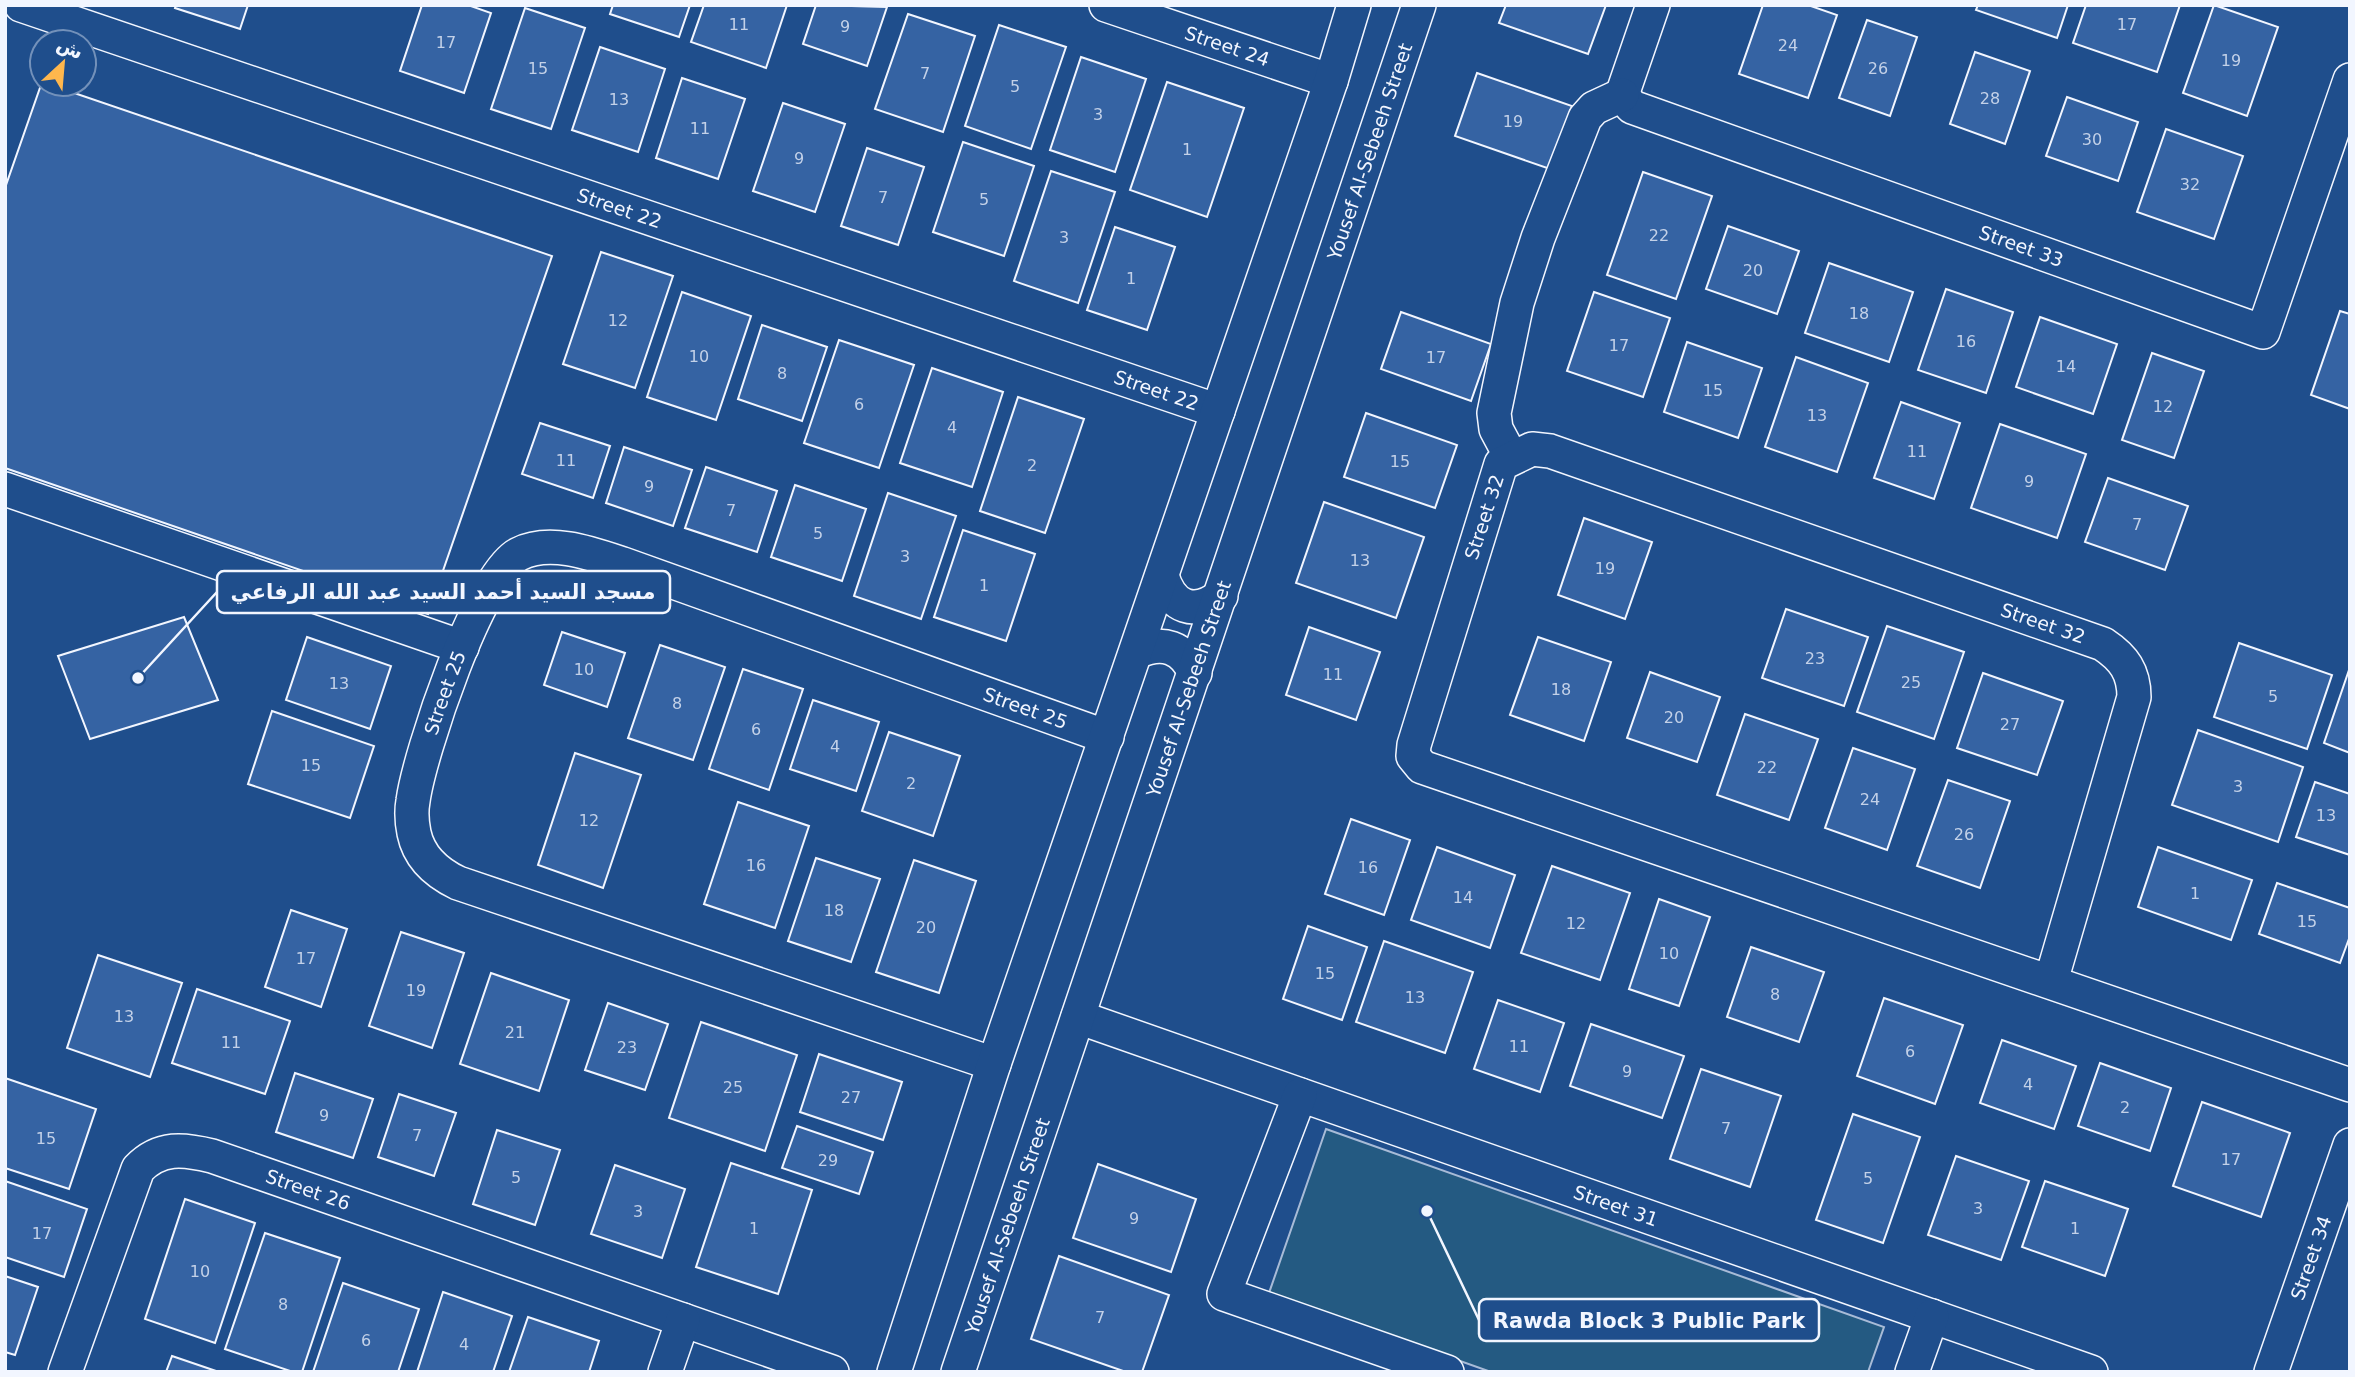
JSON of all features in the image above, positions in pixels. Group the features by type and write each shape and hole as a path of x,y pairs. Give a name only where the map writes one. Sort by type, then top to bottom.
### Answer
{"street":[{"name":"Street 22","path":"21,5 1218,411"},
{"path":"894,1372 994,1065 1331,81 1354,5"},
{"name":"Yousef Al-Sebeeh Street","path":"958,1372 1419,5"},
{"path":"1511,457 1496,429 1494,413 1517,303 1538,238 1585,118 1594,108 1622,95 1653,5"},
{"name":"Street 24","path":"1118,7 1331,81"},
{"name":"Street 33","path":"1622,95 1632,107 2263,332 2350,80"},
{"name":"Street 32","path":"2051,981 2134,697 2131,673 2124,661 2103,644 1550,451 1532,449 1501,464 1414,745 1413,756 1422,767 2350,1085"},
{"path":"5,489 462,647"},
{"name":"Street 25","path":"994,1065 458,883 435,869 415,837 412,803 419,772 462,647 489,586 510,559 531,550 575,550 623,564 1107,737"},
{"path":"1162,576 1167,592 1178,603 1193,608 1209,606 1221,596"},
{"path":"1137,652 1150,646 1165,645 1178,650 1189,660 1195,673"},
{"name":"Street 31","path":"1079,1017 2091,1372"},
{"path":"1300,1095 1224,1294 1447,1372"},
{"name":"Street 34","path":"2271,1372 2350,1145"},
{"name":"Street 26","path":"65,1372 138,1169 158,1154 181,1149 212,1156 832,1372"},
{"path":"1912,1372 1932,1316"},
{"path":"665,1372 683,1320"}],"shaded area":[{"path":"1326,1129 1884,1327 1868,1372 1491,1372 1269,1293"}],"building":[{"path":"176,5 248,5 240,29 175,8"},
{"path":"422,5 468,5 491,13 464,93 400,71"},
{"path":"613,5 690,5 679,37 610,14"},
{"path":"704,5 787,5 766,68 691,42"},
{"path":"816,5 887,7 867,66 803,44"},
{"path":"1506,5 1606,5 1588,54 1499,23"},
{"path":"1763,5 1808,5 1837,15 1808,98 1739,74"},
{"path":"1978,5 2068,5 2057,38 1976,10"},
{"path":"2086,5 2180,5 2157,72 2073,43"},
{"path":"2214,5 2278,27 2247,116 2183,93"},
{"path":"525,8 585,28 551,129 491,109"},
{"path":"908,14 975,36 943,132 875,109"},
{"path":"1867,20 1917,37 1890,116 1839,98"},
{"path":"999,25 1066,47 1031,149 965,126"},
{"path":"600,47 665,69 638,152 572,130"},
{"path":"1975,52 2030,71 2005,144 1950,124"},
{"path":"1081,57 1146,79 1115,172 1050,150"},
{"path":"1477,73 1572,106 1550,169 1455,136"},
{"path":"682,78 745,99 718,179 656,158"},
{"path":"1167,82 1244,108 1207,217 1130,190"},
{"path":"2067,97 2138,122 2118,181 2046,156"},
{"path":"36,98 89,98 552,256 428,614 5,468 5,188"},
{"path":"783,103 845,124 815,212 753,191"},
{"path":"2166,129 2243,156 2214,239 2137,212"},
{"path":"963,142 1034,166 1004,256 933,232"},
{"path":"867,148 924,167 898,245 841,226"},
{"path":"1051,171 1115,192 1078,303 1014,281"},
{"path":"1643,172 1712,196 1676,299 1607,275"},
{"path":"1728,226 1799,251 1777,314 1706,289"},
{"path":"1115,227 1175,247 1147,330 1087,310"},
{"path":"601,252 673,276 635,388 563,364"},
{"path":"1829,263 1913,292 1889,362 1805,333"},
{"path":"1946,289 2013,312 1986,393 1918,370"},
{"path":"682,292 751,316 716,420 647,397"},
{"path":"1594,292 1670,318 1643,397 1567,371"},
{"path":"2340,311 2350,314 2350,409 2311,395"},
{"path":"1401,312 1491,344 1471,401 1381,369"},
{"path":"2040,317 2117,344 2093,414 2016,387"},
{"path":"762,325 827,347 802,421 738,399"},
{"path":"839,340 914,365 879,468 804,443"},
{"path":"1687,342 1762,368 1738,438 1664,412"},
{"path":"2152,353 2204,371 2174,458 2122,440"},
{"path":"1796,357 1868,383 1837,472 1765,447"},
{"path":"932,368 1003,392 972,487 900,463"},
{"path":"1018,397 1084,419 1045,533 980,511"},
{"path":"1901,402 1960,423 1934,499 1874,478"},
{"path":"1366,413 1457,445 1435,508 1344,477"},
{"path":"540,423 610,446 593,498 522,474"},
{"path":"2000,424 2086,454 2057,538 1971,508"},
{"path":"624,447 692,470 673,526 606,503"},
{"path":"706,467 777,491 757,552 685,528"},
{"path":"2108,478 2188,506 2165,570 2085,542"},
{"path":"795,485 866,509 842,581 771,557"},
{"path":"888,493 956,516 921,619 854,596"},
{"path":"1324,502 1424,537 1396,618 1296,583"},
{"path":"1584,518 1652,542 1625,619 1558,595"},
{"path":"963,530 1035,554 1006,641 934,617"},
{"path":"1786,609 1868,637 1844,706 1762,678"},
{"path":"184,617 218,700 90,739 58,656"},
{"path":"1887,626 1964,652 1934,739 1857,712"},
{"path":"1309,627 1380,652 1356,720 1286,695"},
{"path":"562,632 625,653 607,707 544,685"},
{"path":"307,637 391,666 370,729 286,700"},
{"path":"1538,637 1611,662 1584,741 1510,715"},
{"path":"2239,643 2332,675 2307,749 2214,717"},
{"path":"660,645 725,667 693,760 628,738"},
{"path":"743,669 803,689 769,790 709,769"},
{"path":"2350,670 2350,753 2324,743"},
{"path":"1650,672 1720,697 1697,762 1627,738"},
{"path":"1983,673 2063,701 2037,775 1957,748"},
{"path":"813,700 879,722 856,791 790,769"},
{"path":"272,711 374,746 350,818 248,784"},
{"path":"1745,714 1818,739 1789,820 1717,795"},
{"path":"2198,730 2303,767 2278,842 2172,805"},
{"path":"889,732 960,756 933,836 862,811"},
{"path":"1853,748 1915,769 1887,850 1825,828"},
{"path":"575,753 641,775 603,888 538,865"},
{"path":"1948,780 2010,801 1980,888 1917,866"},
{"path":"2315,782 2350,794 2350,855 2296,837"},
{"path":"738,802 809,826 775,928 704,904"},
{"path":"1351,819 1410,840 1384,915 1325,894"},
{"path":"1437,847 1515,875 1490,948 1411,920"},
{"path":"2158,847 2252,880 2231,940 2138,907"},
{"path":"816,858 880,879 851,962 788,941"},
{"path":"914,860 976,881 939,993 876,972"},
{"path":"1552,866 1630,893 1600,980 1521,953"},
{"path":"2277,883 2350,908 2350,936 2340,963 2259,934"},
{"path":"1659,899 1710,917 1679,1006 1629,989"},
{"path":"291,910 347,929 321,1007 265,987"},
{"path":"1308,926 1367,947 1342,1020 1283,999"},
{"path":"401,932 464,953 432,1048 369,1026"},
{"path":"1384,941 1473,972 1445,1053 1356,1022"},
{"path":"1751,947 1824,972 1799,1042 1727,1017"},
{"path":"98,955 182,983 150,1077 67,1048"},
{"path":"491,973 569,1000 539,1091 460,1064"},
{"path":"197,989 290,1021 265,1094 172,1063"},
{"path":"1884,998 1963,1025 1935,1104 1857,1076"},
{"path":"1498,1000 1564,1023 1540,1092 1474,1069"},
{"path":"608,1003 668,1024 645,1090 585,1070"},
{"path":"701,1022 797,1055 765,1151 669,1118"},
{"path":"1591,1024 1684,1056 1662,1118 1570,1086"},
{"path":"2002,1040 2076,1066 2054,1129 1980,1103"},
{"path":"819,1054 902,1082 883,1140 800,1112"},
{"path":"2100,1063 2171,1088 2150,1151 2078,1126"},
{"path":"1701,1069 1781,1096 1750,1187 1670,1159"},
{"path":"295,1073 373,1099 353,1158 276,1132"},
{"path":"5,1078 96,1109 69,1189 5,1168"},
{"path":"399,1094 456,1113 434,1176 378,1157"},
{"path":"2202,1102 2290,1133 2261,1217 2173,1186"},
{"path":"1853,1114 1920,1137 1883,1243 1816,1220"},
{"path":"797,1126 873,1152 859,1194 782,1168"},
{"path":"497,1130 560,1150 535,1225 473,1204"},
{"path":"1956,1156 2029,1181 2001,1260 1928,1235"},
{"path":"731,1163 812,1190 778,1294 696,1267"},
{"path":"1098,1164 1196,1199 1171,1272 1073,1238"},
{"path":"615,1165 685,1189 662,1258 591,1234"},
{"path":"5,1181 87,1209 64,1277 5,1257"},
{"path":"2045,1181 2128,1209 2105,1276 2022,1247"},
{"path":"185,1199 255,1223 215,1343 145,1319"},
{"path":"265,1233 340,1258 302,1372 293,1372 225,1349"},
{"path":"1059,1256 1169,1295 1142,1372 1126,1372 1031,1339"},
{"path":"5,1276 38,1287 15,1355 5,1352"},
{"path":"343,1283 419,1309 398,1372 313,1372"},
{"path":"443,1292 512,1316 493,1372 417,1372"},
{"path":"528,1317 599,1341 589,1372 509,1372"},
{"path":"172,1356 219,1372 166,1372"}],"place":[{"name":"مسجد السيد أحمد السيد عبد الله الرفاعي","path":"138,678"},
{"name":"Rawda Block 3 Public Park","path":"1427,1211"}]}
